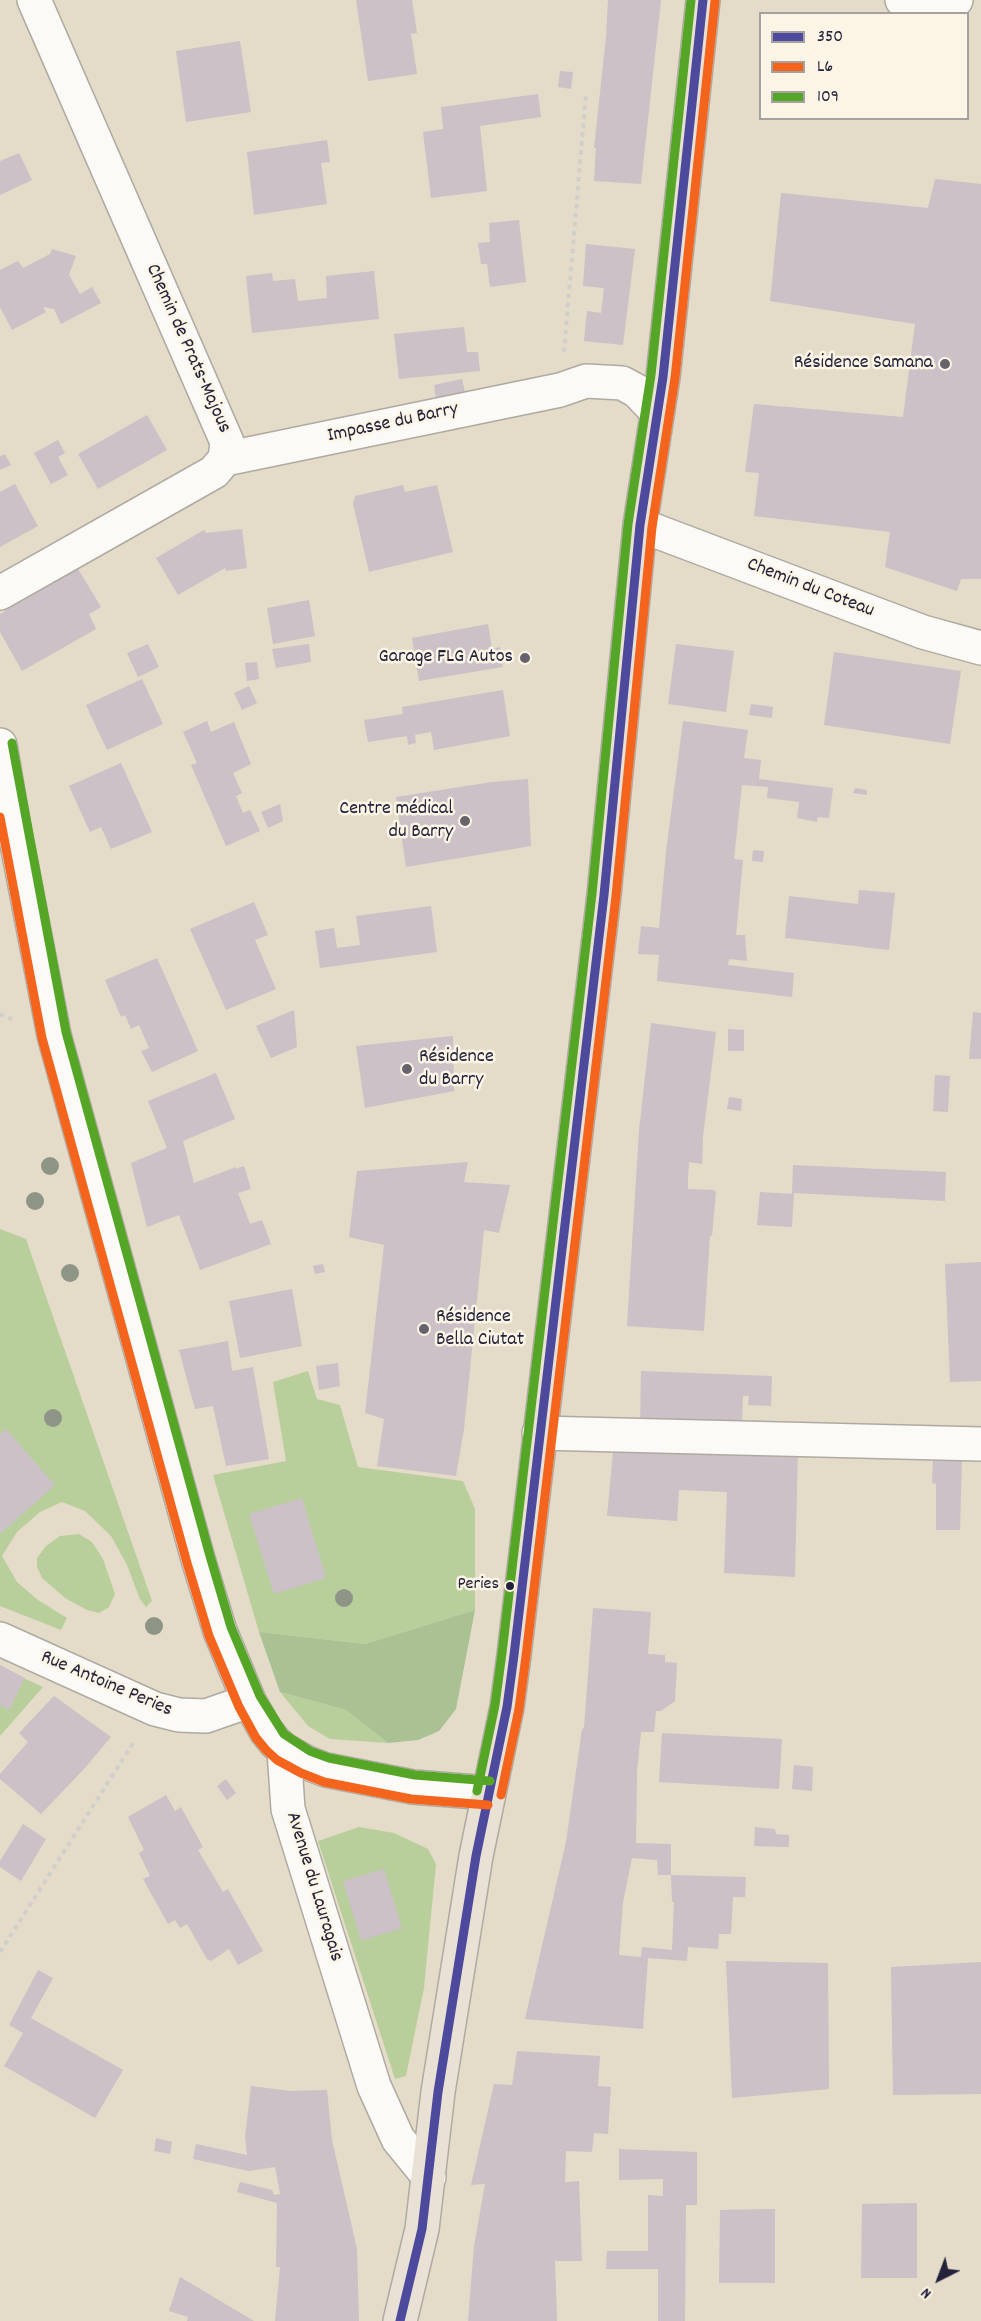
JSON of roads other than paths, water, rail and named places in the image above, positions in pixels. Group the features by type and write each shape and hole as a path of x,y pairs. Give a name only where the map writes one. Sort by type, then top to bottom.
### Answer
{"main road":[{"path":"400,2321 422,2229 438,2092 476,1856 507,1707 604,895 640,525 663,377 703,0"}],"street":[{"name":"Chemin de Prats-Majous","path":"0,593 214,472 225,459 228,442 34,0"},
{"path":"902,0 943,4 956,0"},
{"name":"Impasse du Barry","path":"225,459 560,390 586,381 622,383 638,391 657,412"},
{"name":"Chemin du Coteau","path":"640,525 923,632 981,648"},
{"path":"0,745 54,1035 198,1559 220,1631 249,1701 266,1731 284,1750 304,1762 326,1770 413,1786 489,1793"},
{"path":"539,1433 981,1444"},
{"name":"Rue Antoine Peries","path":"0,1639 155,1709 179,1715 206,1716 249,1701"},
{"name":"Avenue du Lauragais","path":"284,1750 288,1809 374,2086 398,2139 429,2177"}],"place":[{"name":"Résidence Samana","path":"945,364"},
{"name":"Garage FLG Autos","path":"525,658"},
{"name":"Centre médical du Barry","path":"465,821"},
{"name":"Résidence du Barry","path":"407,1069"},
{"name":"Résidence Bella Ciutat","path":"424,1329"},
{"name":"Peries","path":"510,1586"}]}
